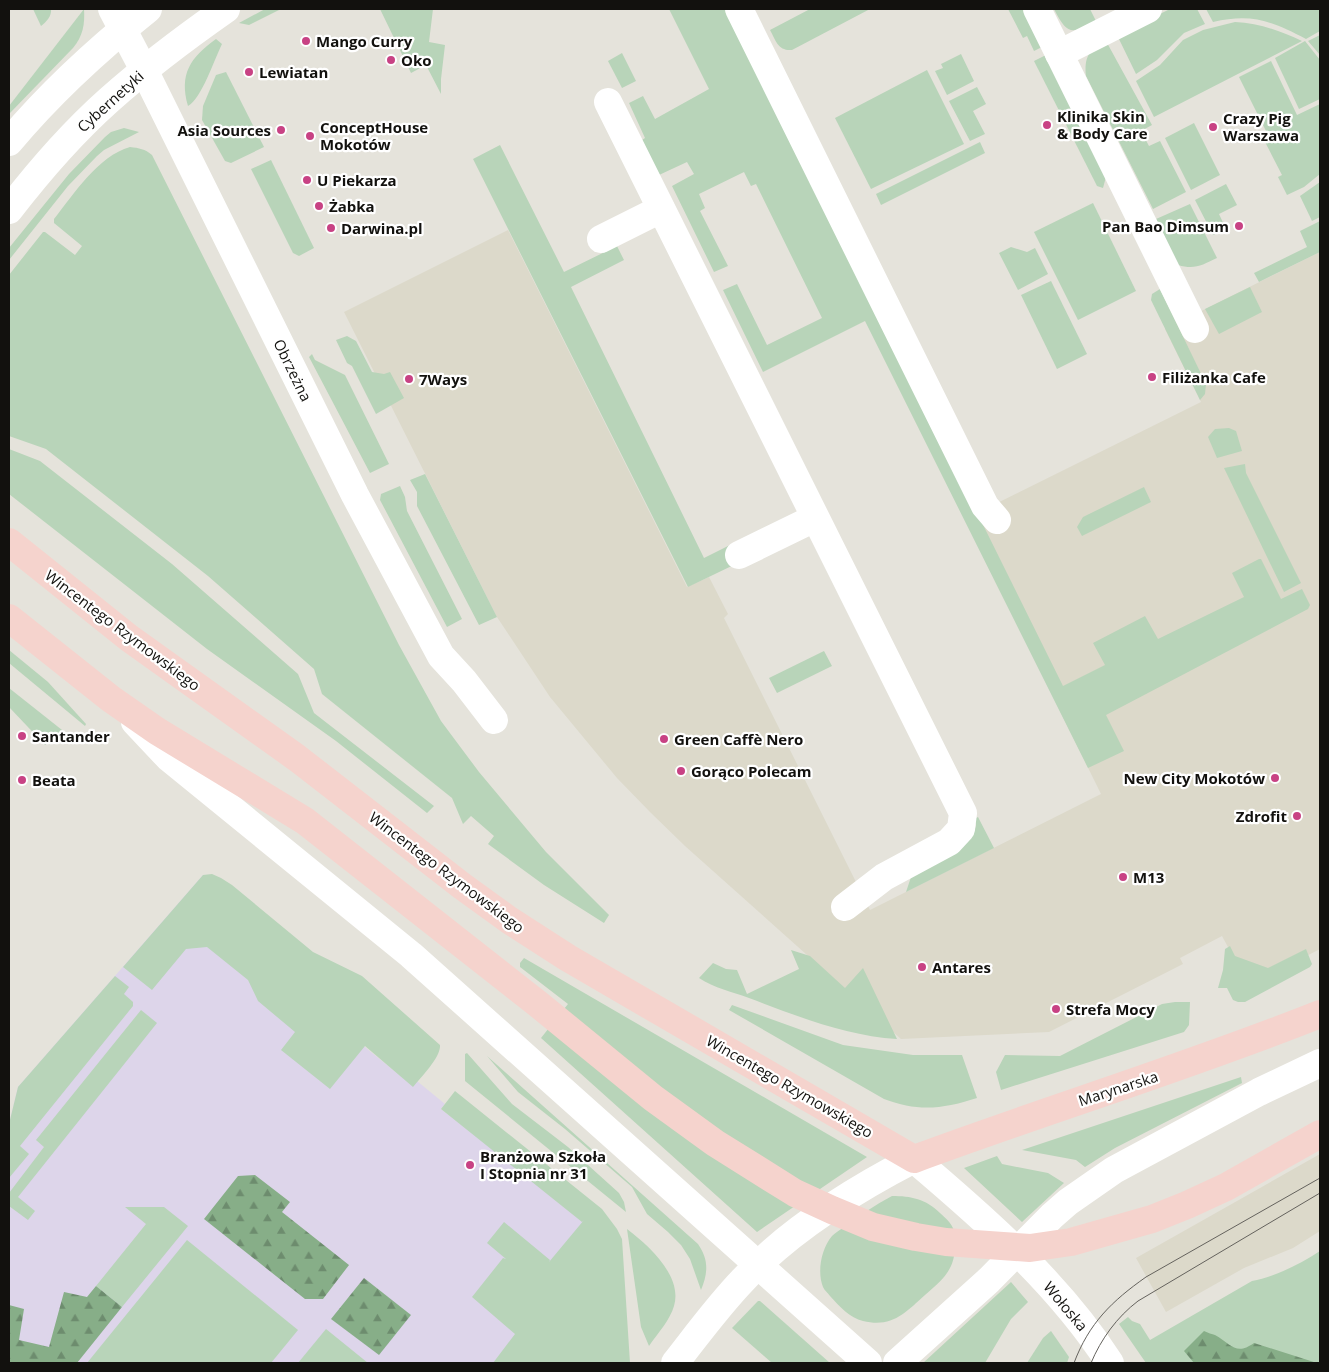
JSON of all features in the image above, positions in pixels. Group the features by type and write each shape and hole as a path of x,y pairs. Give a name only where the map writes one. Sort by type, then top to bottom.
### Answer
{"main road":[{"name":"Wincentego Rzymowskiego","path":"9,542 129,638 297,758 462,886 509,920 568,958 914,1159"},
{"path":"9,618 120,706 157,731 305,821 538,1004 653,1098 715,1142 796,1193 832,1210 874,1226 916,1237 946,1242 1030,1248 1071,1242 1152,1219 1187,1205 1226,1187 1320,1134"},
{"name":"Marynarska","path":"914,1159 1026,1118 1217,1054 1320,1014"}],"street":[{"path":"9,142 88,59 117,19 148,9"},
{"name":"Cybernetyki","path":"9,210 25,189 75,133 108,101 144,70 226,9"},
{"path":"739,9 985,506 997,520"},
{"path":"1037,9 1195,329"},
{"path":"1059,54 1148,9"},
{"name":"Obrzeżna","path":"117,19 355,495 440,656 464,681 494,720"},
{"path":"608,102 964,813 961,829 949,842 884,877 845,907"},
{"path":"601,239 661,209"},
{"path":"739,554 816,518"},
{"path":"120,706 169,758 411,955 868,1363"},
{"path":"897,1363 975,1293 1068,1202 1114,1170 1260,1092 1320,1063"},
{"path":"675,1363 726,1298 757,1265 795,1233 842,1201 884,1174 914,1159"},
{"name":"Wołoska","path":"914,1159 953,1192 1017,1252 1065,1303 1110,1363"}],"shaded area":[{"path":"508,230 687,587 709,577 728,614 724,618 870,910 1101,794 965,519 1201,402 1165,329 1320,252 1320,949 1249,986 1222,936 1180,958 1183,964 1049,1032 901,1039 685,846 650,812 617,778 550,697 497,617 344,312"},
{"path":"203,875 366,1048 413,1086 417,1081 445,1104 441,1109 584,1220 630,1363 9,1363 9,1124 18,1087"},
{"path":"1320,1154 1320,1231 1293,1248 1244,1268 1166,1312 1136,1258"}],"green space":[{"path":"33,9 51,9 50,16 41,26"},
{"path":"84,9 83,30 73,48 9,114 9,106"},
{"path":"265,9 281,9 249,25 239,23"},
{"path":"380,9 433,9 429,42 445,45 441,94 426,65 411,73"},
{"path":"669,9 727,9 1063,686 1105,665 1093,643 1145,616 1158,639 1244,597 1232,573 1259,559 1261,559 1281,599 1302,589 1310,605 1308,609 1106,715 1124,751 1088,768 865,321 763,372 723,290 737,284 767,345 822,318 756,184 751,186 744,172 699,194 705,208 700,211 728,266 714,272 672,186 694,174 687,162 659,175 642,140 645,138 629,103 643,96 655,119 709,89"},
{"path":"810,9 870,9 792,50 780,47 770,30"},
{"path":"1008,9 1025,9 1044,46 1034,51 1027,36 1023,38"},
{"path":"1054,9 1090,9 1097,23 1081,29 1071,30 1063,24"},
{"path":"1170,9 1197,9 1205,24 1184,33 1157,60 1136,74 1117,35"},
{"path":"1206,9 1320,9 1320,31 1306,39 1282,27 1261,20 1239,18 1213,22"},
{"path":"1235,22 1269,28 1302,41 1154,117 1136,81 1160,65 1183,40 1203,30"},
{"path":"1320,35 1320,55 1308,41"},
{"path":"216,39 222,44 203,87 188,106 185,85 189,68 199,53"},
{"path":"1106,41 1152,125 1141,131 1149,146 1160,141 1186,192 1153,209 1086,76 1086,64 1089,54 1095,47"},
{"path":"1305,41 1320,60 1320,99 1299,109 1275,58"},
{"path":"622,53 636,81 622,88 608,61"},
{"path":"961,54 974,81 947,95 935,71 943,68 941,64"},
{"path":"1046,55 1107,173 1103,188 1097,186 1034,61"},
{"path":"1271,61 1297,115 1320,104 1320,174 1304,187 1287,195 1278,177 1282,175 1264,140 1269,137 1239,77"},
{"path":"927,70 964,144 871,189 835,118"},
{"path":"226,72 264,147 231,163 225,161 202,120 203,106 216,75"},
{"path":"977,87 986,104 973,111 985,134 970,141 949,101"},
{"path":"1194,123 1220,175 1191,190 1165,138"},
{"path":"124,128 139,132 104,150 97,156 68,186 9,260 9,248 69,174 105,137 111,132"},
{"path":"980,142 985,153 881,205 876,194"},
{"path":"500,145 564,272 617,246 624,260 571,287 704,558 734,543 742,561 688,587 473,159"},
{"path":"130,147 142,149 152,155 399,645 441,721 479,772 546,852 609,915 604,923 544,885 488,844 494,836 471,816 463,824 452,798 322,694 314,669 208,576 46,449 9,436 9,275 43,232 75,255 82,246 54,223 54,219 97,167 118,152"},
{"path":"271,160 314,248 299,256 293,253 251,169"},
{"path":"1320,182 1320,217 1312,221 1300,196"},
{"path":"1226,184 1237,205 1219,214 1226,229 1213,235 1195,200"},
{"path":"1093,203 1136,291 1078,320 1034,232"},
{"path":"1190,204 1217,258 1198,266 1189,267 1178,265 1156,219"},
{"path":"1320,221 1320,252 1259,282 1254,273 1307,247 1300,231"},
{"path":"1011,247 1027,252 1035,248 1048,274 1018,290 999,253"},
{"path":"1051,281 1087,354 1057,369 1021,295"},
{"path":"1250,287 1262,312 1219,334 1205,309"},
{"path":"1160,289 1206,384 1205,394 1200,400 1151,300 1152,294"},
{"path":"347,336 356,341 372,372 384,374 390,372 404,398 376,414 352,366 347,363 336,340"},
{"path":"312,354 315,360 345,375 389,464 370,473 309,357"},
{"path":"1229,428 1236,431 1242,451 1217,458 1208,437 1215,429"},
{"path":"9,449 40,461 172,564 298,674 314,713 434,806 427,813 336,741 207,649 9,494"},
{"path":"1245,464 1246,473 1301,583 1284,592 1224,468"},
{"path":"425,474 497,617 479,625 417,506 417,492 410,480"},
{"path":"400,486 405,497 407,511 462,619 447,627 380,500 381,494"},
{"path":"1144,487 1151,502 1082,536 1077,527 1083,517"},
{"path":"9,650 48,682 86,724 85,726 9,663"},
{"path":"824,651 832,666 777,693 769,678"},
{"path":"9,688 62,730 45,745 9,707"},
{"path":"978,817 994,848 906,892 913,871 974,832 976,825 974,819"},
{"path":"212,874 232,885 313,952 362,976 440,1045 434,1061 413,1087 365,1046 330,1089 281,1050 295,1032 258,1001 248,980 207,947 186,949 152,990 123,967 203,875"},
{"path":"1230,946 1235,956 1268,968 1306,949 1312,964 1310,967 1245,1002 1238,1002 1233,1000 1227,988 1218,988 1223,970 1225,949"},
{"path":"791,950 810,956 845,988 863,968 897,1039 859,1034 822,1024 717,987 699,978 713,963 726,969 737,970 747,994 799,969"},
{"path":"524,958 867,1157 757,1232 541,1038 568,1004 520,967 520,963"},
{"path":"115,976 129,987 124,994 133,1002 133,1006 20,1146 29,1154 9,1178 9,1124 18,1087"},
{"path":"1190,1002 1189,1025 1184,1032 1001,1090 996,1072 1005,1055 1060,1056 1162,1004"},
{"path":"732,1005 843,1045 913,1055 962,1055 977,1098 953,1105 930,1108 908,1106 884,1099 729,1010"},
{"path":"141,1010 157,1023 18,1197 35,1211 28,1220 9,1206 9,1193 44,1147 36,1140"},
{"path":"467,1053 512,1104 568,1147 619,1193 624,1202 626,1212 465,1081 465,1054"},
{"path":"487,1056 698,1244 706,1261 705,1278 701,1290 690,1259 681,1245 647,1214 632,1187 565,1129 518,1092"},
{"path":"1241,1077 1242,1083 1115,1148 1085,1167 1076,1160 1022,1150"},
{"path":"455,1091 602,1209 617,1229 622,1239 630,1363 493,1363 515,1334 472,1297 503,1258 506,1259 487,1243 504,1222 550,1260 549,1262 584,1220 582,1222 441,1109"},
{"path":"997,1156 1002,1164 1048,1173 1064,1183 1022,1222 964,1168"},
{"path":"255,1175 290,1202 282,1212 349,1265 323,1299 305,1299 204,1219 238,1176"},
{"path":"892,1196 924,1201 948,1220 955,1234 953,1261 942,1279 904,1313 890,1321 873,1323 863,1321 845,1311 824,1289 820,1275 821,1261 825,1247 833,1235"},
{"path":"125,1207 164,1207 188,1226 122,1307 96,1286 146,1224"},
{"path":"627,1229 662,1262 673,1284 674,1306 667,1321 649,1346 641,1327"},
{"path":"187,1240 298,1330 271,1363 87,1363"},
{"path":"1320,1251 1320,1363 1146,1363 1119,1324 1128,1317 1140,1324 1150,1340 1252,1281 1287,1269"},
{"path":"364,1278 411,1315 379,1355 331,1319"},
{"path":"1011,1282 1028,1302 1011,1319 985,1363 923,1363"},
{"path":"96,1286 122,1307 77,1363 9,1363 9,1305 24,1309 19,1340 49,1347 64,1292 87,1297"},
{"path":"758,1301 830,1363 772,1363 732,1328"},
{"path":"326,1329 368,1363 298,1363"},
{"path":"1051,1331 1069,1357 1067,1363 1027,1363 1043,1338"},
{"path":"1204,1331 1215,1335 1238,1349 1243,1349 1254,1343 1317,1363 1194,1363 1184,1351"}],"tram line":[{"path":"1074,1363 1094,1325 1112,1304 1134,1286 1146,1277 1320,1178"},
{"path":"1091,1363 1110,1329 1138,1301 1320,1193"}],"place":[{"name":"Mango Curry","path":"306,41"},
{"name":"Oko","path":"391,60"},
{"name":"Lewiatan","path":"249,72"},
{"name":"Klinika Skin & Body Care","path":"1047,125"},
{"name":"Crazy Pig Warszawa","path":"1213,127"},
{"name":"Asia Sources","path":"281,130"},
{"name":"ConceptHouse Mokotów","path":"310,136"},
{"name":"U Piekarza","path":"307,180"},
{"name":"Żabka","path":"319,206"},
{"name":"Pan Bao Dimsum","path":"1239,226"},
{"name":"Darwina.pl","path":"331,228"},
{"name":"Filiżanka Cafe","path":"1152,377"},
{"name":"7Ways","path":"409,379"},
{"name":"Santander","path":"22,736"},
{"name":"Green Caffè Nero","path":"664,739"},
{"name":"Gorąco Polecam","path":"681,771"},
{"name":"New City Mokotów","path":"1275,778"},
{"name":"Beata","path":"22,780"},
{"name":"Zdrofit","path":"1297,816"},
{"name":"M13","path":"1123,877"},
{"name":"Antares","path":"922,967"},
{"name":"Strefa Mocy","path":"1056,1009"},
{"name":"Branżowa Szkoła I Stopnia nr 31","path":"470,1165"}]}
